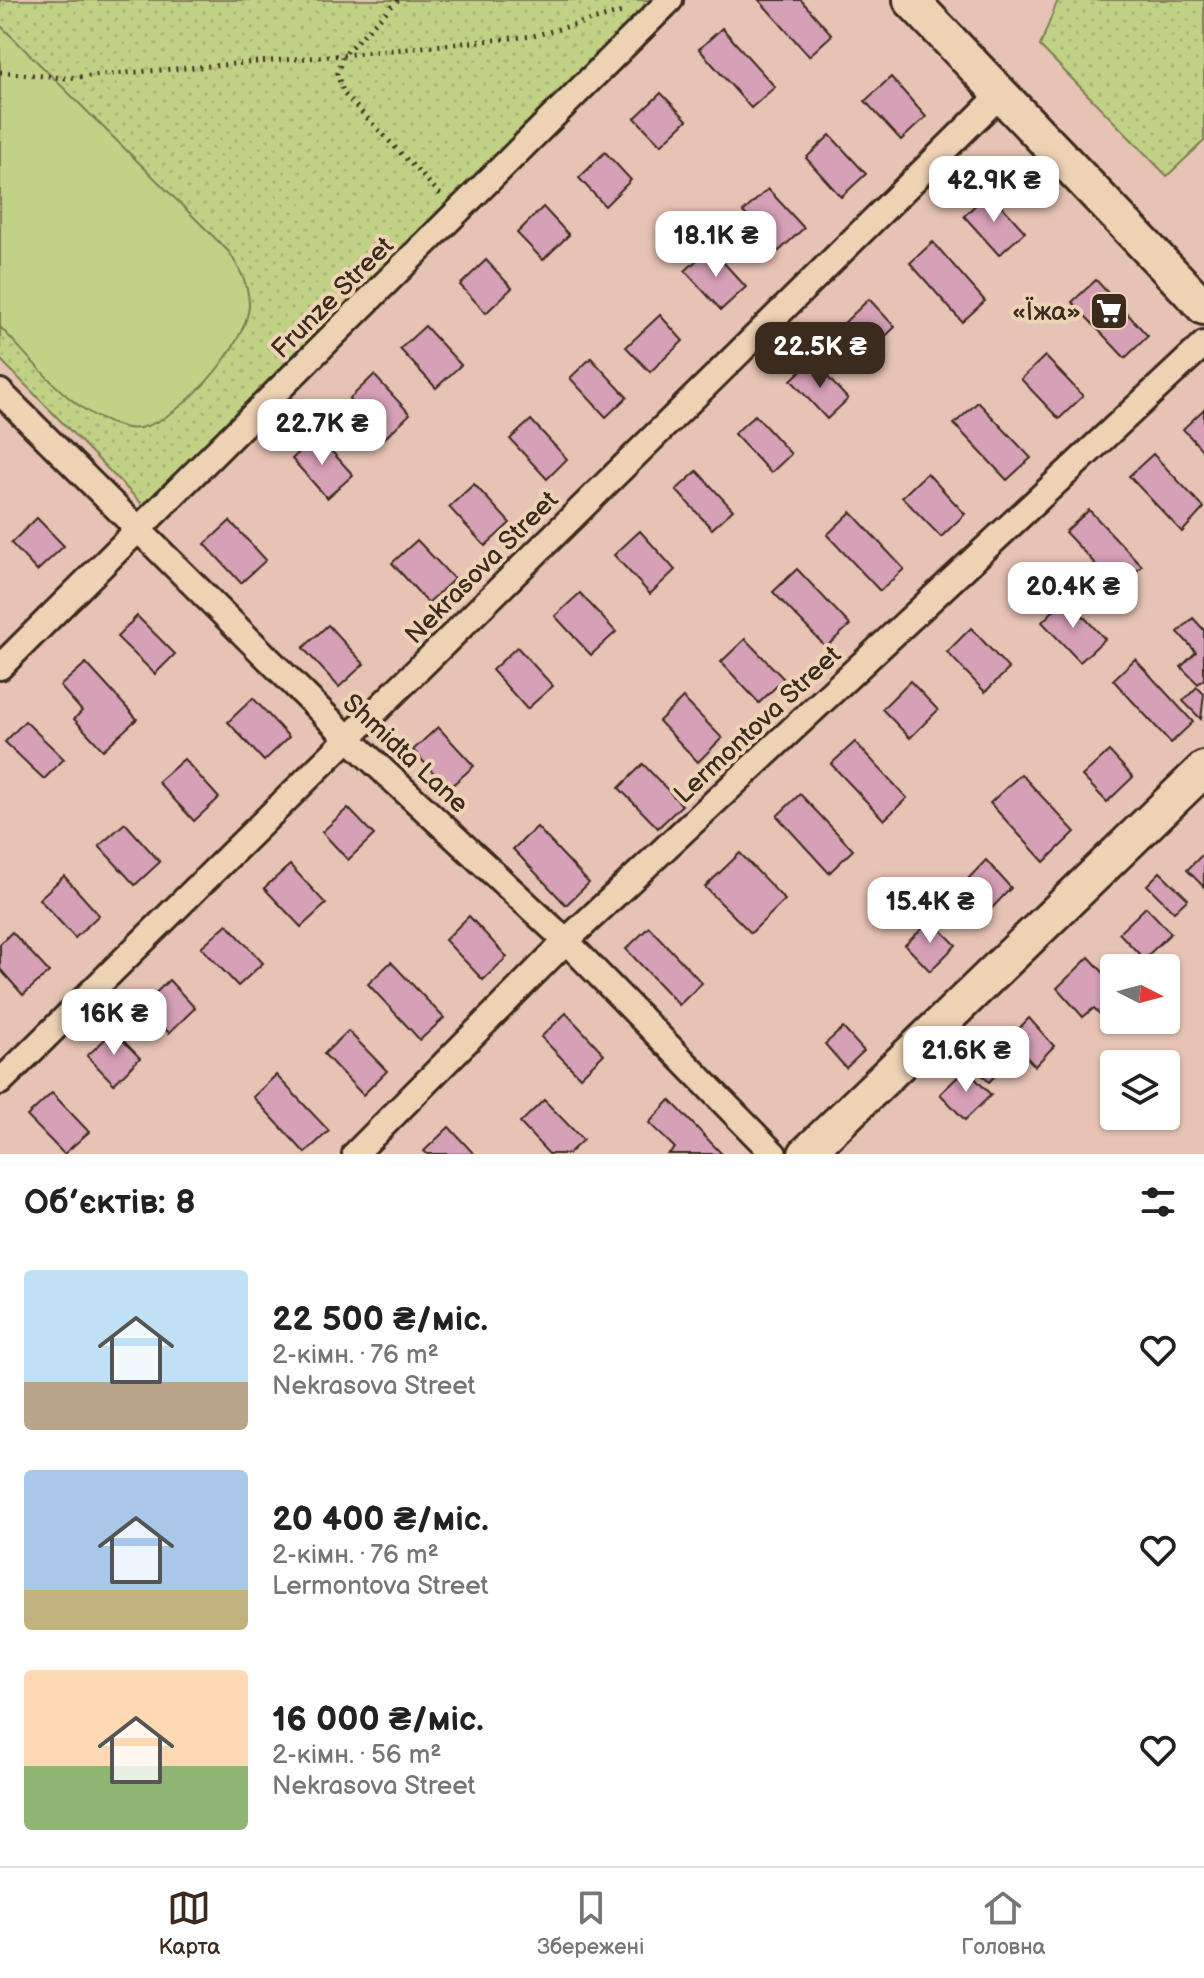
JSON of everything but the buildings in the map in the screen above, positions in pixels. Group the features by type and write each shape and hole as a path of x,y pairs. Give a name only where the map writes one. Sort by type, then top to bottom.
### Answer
{"street":[{"name":"Frunze Street","path":"0,667 670,0"},
{"path":"911,0 1204,307"},
{"name":"Nekrasova Street","path":"0,1082 1002,93"},
{"name":"Lermontova Street","path":"355,1154 566,941 1204,344"},
{"name":"Shmidta Lane","path":"0,392 347,737 566,941 774,1154"},
{"path":"806,1154 1204,769"}],"path":[{"path":"398,0 343,55 337,74 344,94 457,212"},
{"path":"0,72 65,78 343,55 533,36 630,10"}],"green space":[{"path":"0,0 660,0 145,507 0,359"},
{"path":"1058,0 1204,0 1204,141 1167,176 1040,46"},
{"path":"0,25 229,252 245,282 249,303 246,320 222,362 185,402 146,426 128,428 109,423 74,402 0,327"}],"place":[{"name":"«Їжа»","path":"1109,311"}]}
